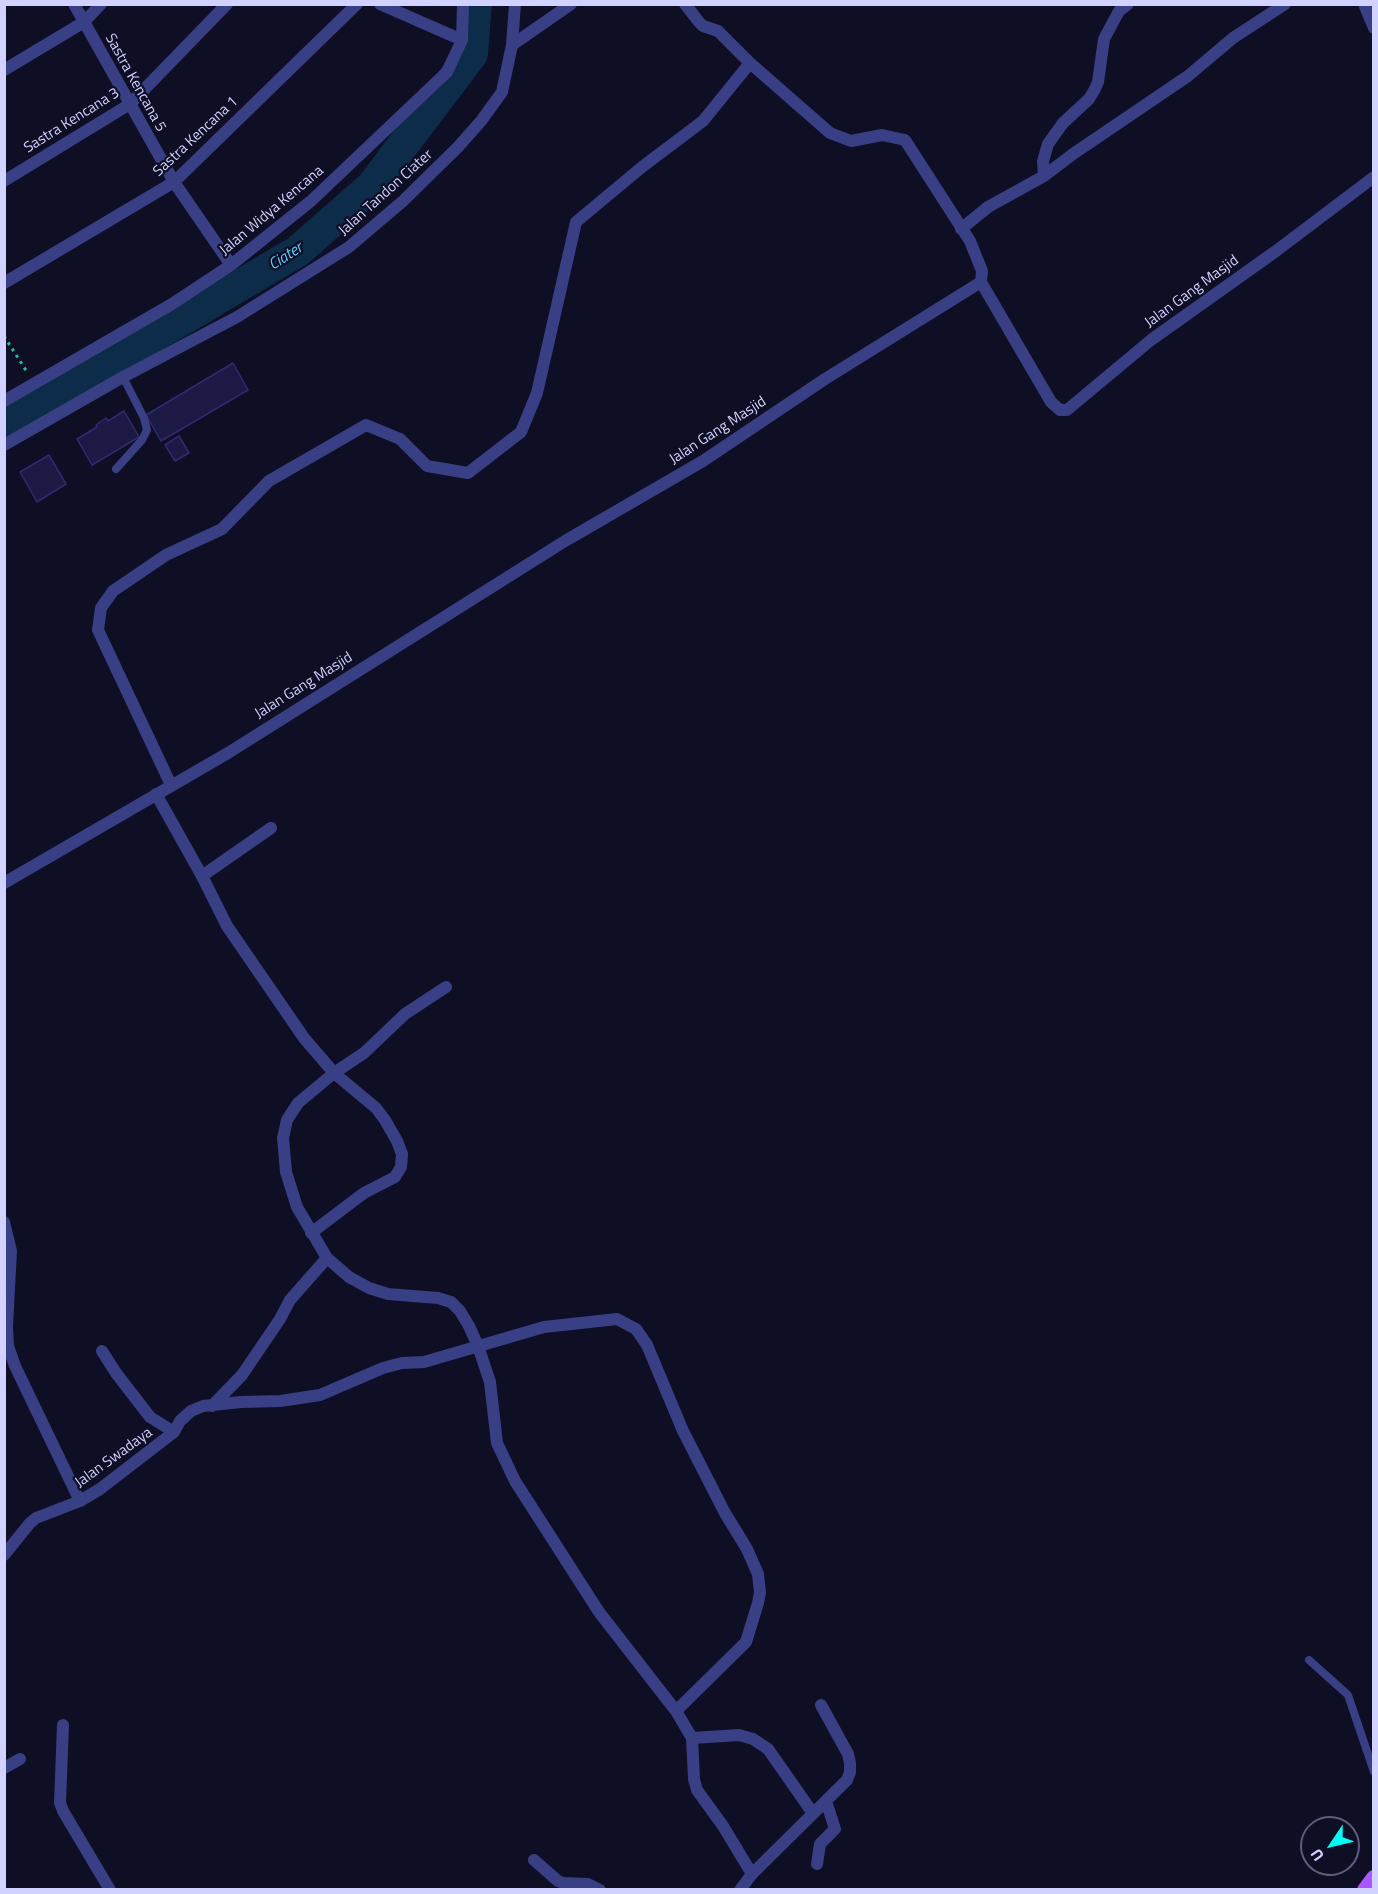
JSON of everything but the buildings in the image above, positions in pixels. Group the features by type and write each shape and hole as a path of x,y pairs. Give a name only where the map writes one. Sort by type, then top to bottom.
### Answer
{"main road":[{"path":"1365,1890 1374,1878"}],"street":[{"name":"Sastra Kencana 5","path":"74,4 174,182 231,265"},
{"path":"4,70 84,22 101,4"},
{"name":"Sastra Kencana 3","path":"4,181 130,104 227,4"},
{"name":"Sastra Kencana 1","path":"4,283 174,182 357,4"},
{"path":"380,4 462,40"},
{"name":"Jalan Widya Kencana","path":"4,401 162,310 231,265 311,201 447,72 462,40 463,4"},
{"name":"Jalan Tandon Ciater","path":"4,444 237,316 349,248 394,209 458,147 502,92 515,25 514,4"},
{"path":"512,45 571,4"},
{"path":"685,4 703,26 718,31 750,63 830,133 851,141 882,135 905,140 970,241 980,262 981,282"},
{"path":"1044,176 1043,161 1048,144 1063,123 1089,99 1095,89 1104,39 1119,11 1128,4"},
{"path":"961,230 988,207 1044,176 1188,76 1233,38 1285,4"},
{"path":"1364,4 1374,28"},
{"path":"171,785 98,630 101,608 112,591 165,555 222,529 269,481 366,425 400,439 427,466 468,473 521,432 537,393 576,222 642,167 703,121 750,63"},
{"name":"Jalan Gang Masjid","path":"4,883 228,753 565,541 703,461 825,379 981,282 1052,402 1060,410 1066,410 1151,340 1276,251 1374,177"},
{"path":"156,794 202,876 227,927 304,1038 334,1073 376,1108 397,1141 402,1154 401,1167 395,1177 364,1193 310,1233"},
{"path":"202,876 271,828"},
{"path":"446,987 405,1014 364,1053 334,1073 298,1103 287,1120 283,1138 286,1172 297,1207 310,1233 327,1258 350,1277 369,1288 388,1294 438,1298 451,1302 460,1311 470,1326 490,1382 497,1443 515,1481 599,1612 676,1711 693,1738 694,1779 697,1790 723,1826 752,1874"},
{"path":"4,1222 11,1251 8,1346 15,1366 80,1501"},
{"path":"212,1406 242,1375 280,1319 290,1300 327,1258"},
{"path":"212,1406 241,1402 280,1401 320,1395 383,1368 402,1363 424,1362 544,1328 617,1319 636,1329 647,1345 682,1431 725,1513 747,1549 758,1574 760,1592 746,1642 676,1711"},
{"path":"102,1351 150,1417 177,1426"},
{"name":"Jalan Swadaya","path":"4,1555 24,1529 36,1518 80,1501 100,1489 177,1426 191,1411 203,1406 212,1406"},
{"path":"740,1890 752,1874 846,1780 850,1772 848,1754 821,1705"},
{"path":"63,1725 60,1803 110,1890"},
{"path":"693,1738 739,1735 753,1739 768,1749 812,1812"},
{"path":"4,1768 20,1759"},
{"path":"817,1864 820,1844 836,1829 826,1801"},
{"path":"534,1860 558,1881 588,1884 600,1890"}],"lane":[{"path":"116,469 142,440 147,430 144,418 123,377"},
{"path":"1309,1659 1348,1695 1374,1772"}],"path":[{"path":"4,336 34,384"}],"waterway":[{"name":"Ciater","path":"4,425 298,251 372,186 472,54 476,4"}]}
